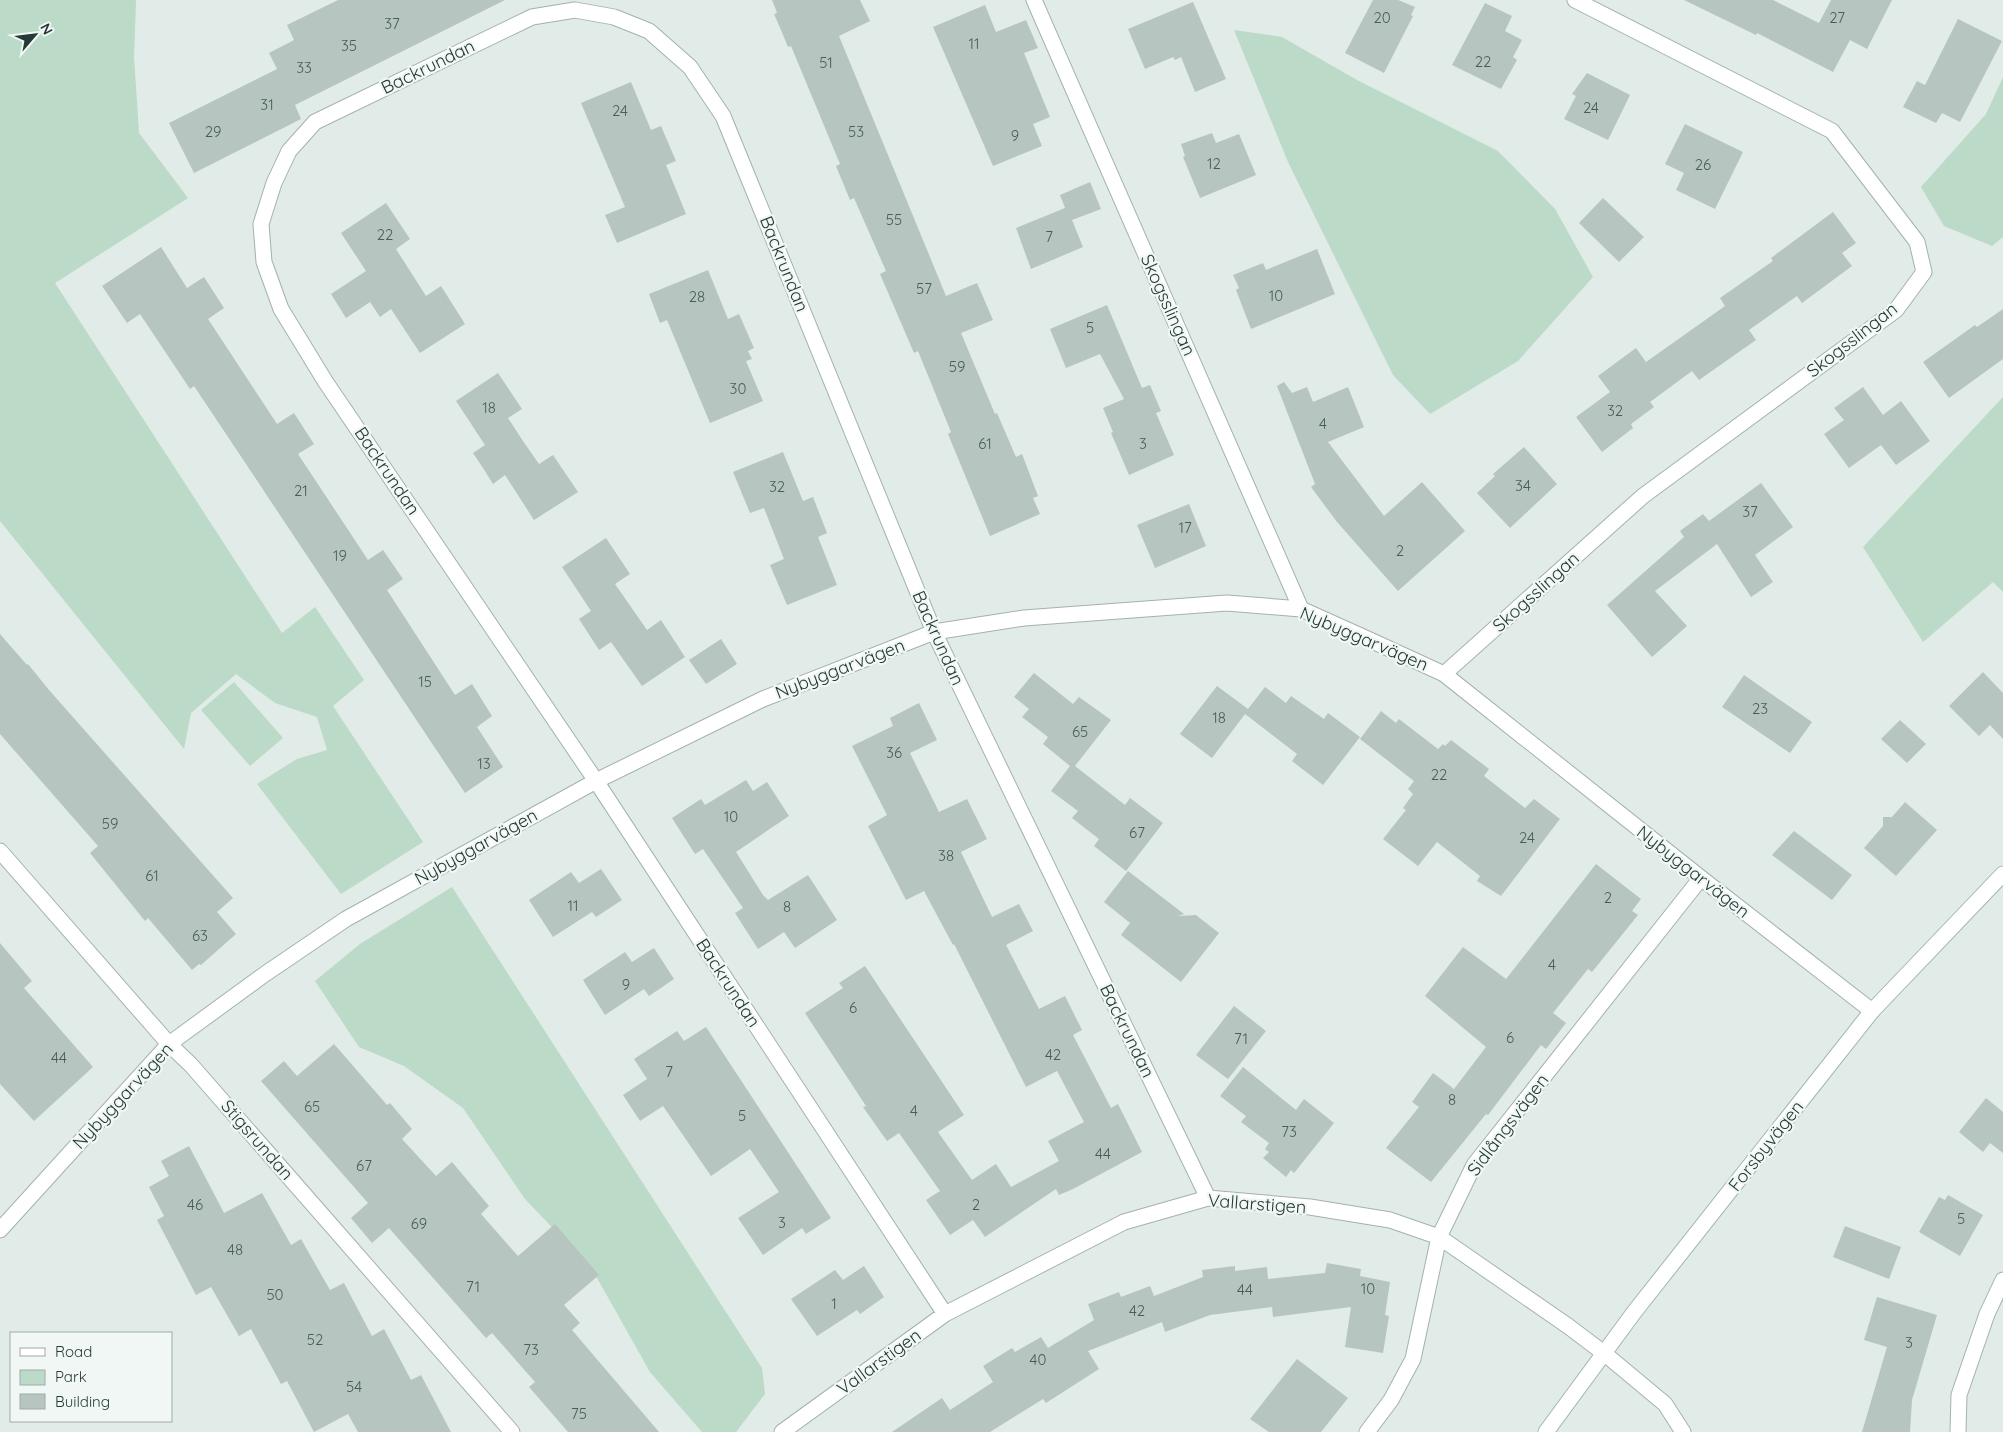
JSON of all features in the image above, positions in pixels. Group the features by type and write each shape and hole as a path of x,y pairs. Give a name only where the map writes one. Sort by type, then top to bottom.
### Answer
{"street":[{"name":"Skogsslingan","path":"1034,0 1301,609"},
{"name":"Skogsslingan","path":"1444,674 1643,496 1896,310 1924,272 1917,242 1832,131 1575,0"},
{"name":"Backrundan","path":"945,1314 596,781 326,381 281,309 264,262 261,224 274,183 289,151 315,122 532,17 575,10 614,17 649,31 690,67 723,116 934,632 1208,1198"},
{"name":"Nybyggarvägen","path":"0,1230 169,1044 265,974 346,919 596,781 763,699 934,632 1024,618 1226,604 1301,609 1444,674 1700,878 1872,1011"},
{"name":"Stigsrundan","path":"0,851 169,1044 191,1065 512,1432"},
{"name":"Forsbyvägen","path":"1546,1432 1636,1311 1872,1011 2003,874"},
{"name":"Sidlångsvägen","path":"1367,1432 1391,1400 1413,1359 1439,1237 1474,1165 1700,878"},
{"name":"Vallarstigen","path":"782,1432 945,1314 1124,1222 1208,1198 1310,1207 1390,1220 1439,1237 1568,1326 1605,1354 1665,1404 1683,1432"},
{"path":"1958,1432 1959,1395 1987,1314 2003,1280"}],"green space":[{"path":"0,0 136,0 134,57 139,133 188,198 55,283 282,633 315,607 364,680 333,706 423,842 341,894 257,784 297,759 327,750 317,717 275,703 236,674 191,713 184,749 0,521"},
{"path":"1234,30 1282,37 1357,80 1498,151 1555,209 1593,277 1518,361 1430,414 1393,375 1288,162"},
{"path":"2003,77 2003,237 1992,246 1944,226 1921,187 1986,114"},
{"path":"2003,397 2003,592 1993,582 1923,642 1863,547"},
{"path":"234,682 283,738 250,766 201,710"},
{"path":"452,887 762,1368 765,1394 736,1432 702,1432 650,1372 592,1269 525,1199 463,1108 404,1066 359,1047 315,981 360,944"}],"building":[{"path":"338,0 505,0 295,105 301,119 194,173 169,123 277,69 269,53 294,40 287,25"},
{"path":"772,0 860,0 870,21 839,36 946,296 977,283 993,320 961,333 995,414 997,413 1016,457 1022,454 1038,496 1033,498 1040,514 990,536 948,434 951,432 918,351 914,353 880,274 886,271 854,198 850,200 836,166 840,164 791,46 788,47 774,14 777,13"},
{"path":"1373,0 1398,0 1415,7 1411,15 1413,16 1384,73 1345,53"},
{"path":"1684,0 1773,0 1819,23 1831,0 1892,0 1867,49 1850,40 1833,72 1757,33 1756,35"},
{"path":"1193,2 1226,79 1195,92 1181,57 1175,60 1173,57 1145,69 1128,29"},
{"path":"1485,3 1512,16 1505,31 1522,40 1513,57 1517,60 1501,89 1452,65"},
{"path":"985,5 996,32 1026,20 1038,48 1024,53 1050,117 1033,124 1042,146 993,166 933,27"},
{"path":"1958,19 2002,41 1960,122 1942,113 1936,123 1903,107 1917,81 1925,85"},
{"path":"1587,73 1630,95 1608,140 1564,119 1576,96 1572,94"},
{"path":"631,82 651,130 661,126 676,161 666,165 686,214 617,243 605,215 625,207 581,103"},
{"path":"1685,124 1743,152 1715,209 1676,190 1684,173 1665,164"},
{"path":"1212,133 1216,143 1239,134 1256,175 1200,198 1183,157 1185,156 1181,144"},
{"path":"1090,182 1101,209 1072,220 1083,247 1031,269 1016,228 1065,208 1060,195"},
{"path":"1603,198 1644,237 1619,262 1579,223"},
{"path":"386,203 410,239 396,249 426,296 441,286 465,324 420,353 391,309 380,317 370,302 346,318 331,294 366,271 341,233"},
{"path":"1833,212 1856,243 1842,253 1852,266 1802,303 1797,296 1749,330 1756,340 1699,380 1692,371 1650,402 1654,407 1631,424 1633,428 1602,452 1576,417 1610,392 1598,376 1636,348 1646,362 1725,306 1720,298 1773,261 1771,258"},
{"path":"161,247 187,288 204,277 224,308 208,319 277,424 294,413 314,444 298,454 368,560 383,550 403,579 387,590 455,695 472,684 492,716 477,727 503,767 465,793 194,386 190,389 140,314 127,323 102,286"},
{"path":"1317,249 1335,294 1251,329 1236,290 1239,288 1233,275 1263,263 1266,270"},
{"path":"708,270 728,319 739,314 754,348 748,351 752,359 746,361 763,401 710,423 667,320 660,323 649,294"},
{"path":"1107,305 1142,388 1150,385 1161,411 1156,413 1174,455 1129,475 1111,433 1113,432 1103,408 1124,399 1100,354 1066,368 1050,329"},
{"path":"2003,309 2003,359 1949,398 1923,362 1975,325 1977,327"},
{"path":"498,373 522,409 508,418 523,441 539,464 553,455 578,492 534,520 505,475 493,484 473,453 485,445 456,401"},
{"path":"1284,382 1292,393 1307,387 1313,402 1348,387 1364,427 1328,442 1384,516 1422,482 1465,531 1398,591 1337,522 1311,487 1315,484 1277,386"},
{"path":"1863,387 1883,415 1901,401 1930,441 1896,465 1881,445 1849,468 1824,434 1844,420 1834,408"},
{"path":"1524,447 1557,484 1510,528 1477,493 1495,476 1493,474"},
{"path":"783,452 803,501 813,497 827,533 818,537 837,585 787,605 770,565 784,559 764,508 750,513 733,472"},
{"path":"1761,483 1793,527 1755,555 1773,582 1751,597 1717,544 1655,591 1687,626 1652,657 1607,605 1684,537 1680,531 1703,514 1709,521"},
{"path":"1189,504 1206,546 1155,568 1137,525"},
{"path":"606,538 630,574 615,584 647,630 661,620 685,657 642,686 611,642 599,650 579,619 591,611 562,567"},
{"path":"0,634 233,898 217,912 236,934 201,965 199,964 192,970 148,918 145,921 90,853 98,846 0,734"},
{"path":"721,639 737,664 706,684 689,660"},
{"path":"1983,672 2003,693 2003,739 1990,725 1979,736 1949,706"},
{"path":"1034,673 1073,704 1079,697 1111,720 1075,766 1125,805 1130,798 1163,823 1126,871 1094,846 1099,839 1072,818 1078,811 1051,791 1070,766 1043,744 1048,737 1022,717 1029,709 1014,697"},
{"path":"1744,675 1812,722 1790,753 1722,707"},
{"path":"1217,686 1248,709 1265,687 1286,703 1291,696 1324,719 1328,713 1360,737 1323,785 1292,761 1297,754 1245,714 1212,758 1180,734"},
{"path":"919,703 937,740 910,753 939,812 967,799 987,839 961,852 992,917 1019,904 1033,931 1006,945 1039,1009 1065,996 1082,1030 1073,1035 1111,1108 1118,1104 1142,1152 1073,1189 1059,1195 1056,1189 985,1237 973,1220 950,1235 926,1200 940,1191 899,1133 887,1141 863,1107 866,1106 805,1013 843,988 839,983 865,966 964,1115 938,1132 972,1180 996,1164 1011,1187 1059,1161 1048,1141 1084,1122 1057,1071 1026,1087 954,944 924,891 906,900 868,826 887,815 852,746 893,726 890,718"},
{"path":"1381,711 1396,723 1399,719 1438,749 1443,744 1445,746 1451,740 1489,769 1484,776 1525,808 1534,799 1560,819 1501,896 1477,881 1480,876 1437,842 1418,866 1383,839 1406,810 1403,808 1413,794 1408,789 1414,781 1360,739"},
{"path":"1900,720 1926,744 1907,763 1881,739"},
{"path":"746,780 753,791 767,782 789,816 736,852 763,895 768,900 808,875 837,920 795,948 784,932 758,949 735,913 743,908 703,849 695,854 672,818 701,799 705,805"},
{"path":"1905,802 1937,830 1896,876 1864,848 1883,826 1883,817 1892,817"},
{"path":"1794,831 1852,875 1832,900 1772,855"},
{"path":"1596,864 1641,899 1632,911 1638,915 1592,972 1588,969 1553,1013 1566,1023 1546,1049 1541,1045 1488,1115 1486,1114 1431,1182 1386,1148 1419,1107 1412,1102 1433,1073 1454,1089 1486,1047 1425,996 1463,947 1506,979"},
{"path":"601,869 622,900 596,917 592,912 553,937 529,900 571,872 579,883"},
{"path":"1128,871 1184,914 1178,916 1196,915 1219,933 1181,982 1121,935 1130,923 1104,902"},
{"path":"0,943 32,981 24,988 93,1067 34,1121 0,1084"},
{"path":"654,948 674,979 649,996 644,989 605,1015 583,980 625,952 632,962"},
{"path":"1234,1006 1266,1031 1228,1079 1196,1055"},
{"path":"706,1027 831,1218 806,1234 802,1228 763,1255 738,1218 779,1192 750,1149 711,1176 663,1106 640,1121 623,1095 647,1079 634,1059 677,1031 684,1041"},
{"path":"334,1044 387,1105 390,1103 412,1129 402,1139 436,1176 452,1162 489,1206 481,1214 518,1256 555,1224 599,1275 564,1305 580,1323 572,1330 659,1432 568,1432 529,1387 535,1382 492,1333 486,1338 389,1228 372,1243 351,1218 368,1203 261,1081 284,1061 297,1076"},
{"path":"1243,1067 1296,1110 1304,1099 1334,1123 1294,1173 1291,1170 1286,1177 1263,1158 1269,1152 1265,1149 1269,1143 1241,1122 1246,1116 1220,1096"},
{"path":"1986,1098 2003,1112 2003,1153 1990,1143 1983,1152 1959,1132"},
{"path":"189,1146 224,1213 262,1193 291,1245 301,1239 330,1290 344,1283 372,1336 384,1329 411,1380 421,1375 451,1432 358,1432 348,1414 314,1432 287,1381 281,1384 251,1329 239,1336 211,1287 196,1295 157,1220 164,1216 149,1187 169,1176 161,1161"},
{"path":"1948,1195 1983,1215 1960,1256 1919,1232 1939,1197 1945,1200"},
{"path":"1845,1226 1901,1247 1889,1279 1833,1257"},
{"path":"1327,1263 1361,1269 1360,1276 1390,1282 1385,1315 1389,1316 1383,1353 1345,1347 1351,1307 1273,1317 1272,1307 1210,1315 1165,1332 1162,1322 1088,1351 1099,1369 1046,1403 1043,1399 990,1432 892,1432 942,1398 950,1410 993,1382 983,1366 1012,1348 1015,1352 1041,1337 1048,1348 1094,1320 1088,1304 1119,1292 1121,1297 1150,1286 1154,1296 1203,1277 1202,1270 1235,1266 1235,1271 1267,1267 1268,1279 1325,1273"},
{"path":"864,1266 884,1297 860,1314 857,1310 817,1336 791,1299 835,1270 843,1280"},
{"path":"1877,1297 1937,1315 1912,1400 1910,1432 1862,1432 1887,1347 1864,1340"},
{"path":"1297,1359 1348,1398 1321,1432 1269,1432 1250,1419"}]}
